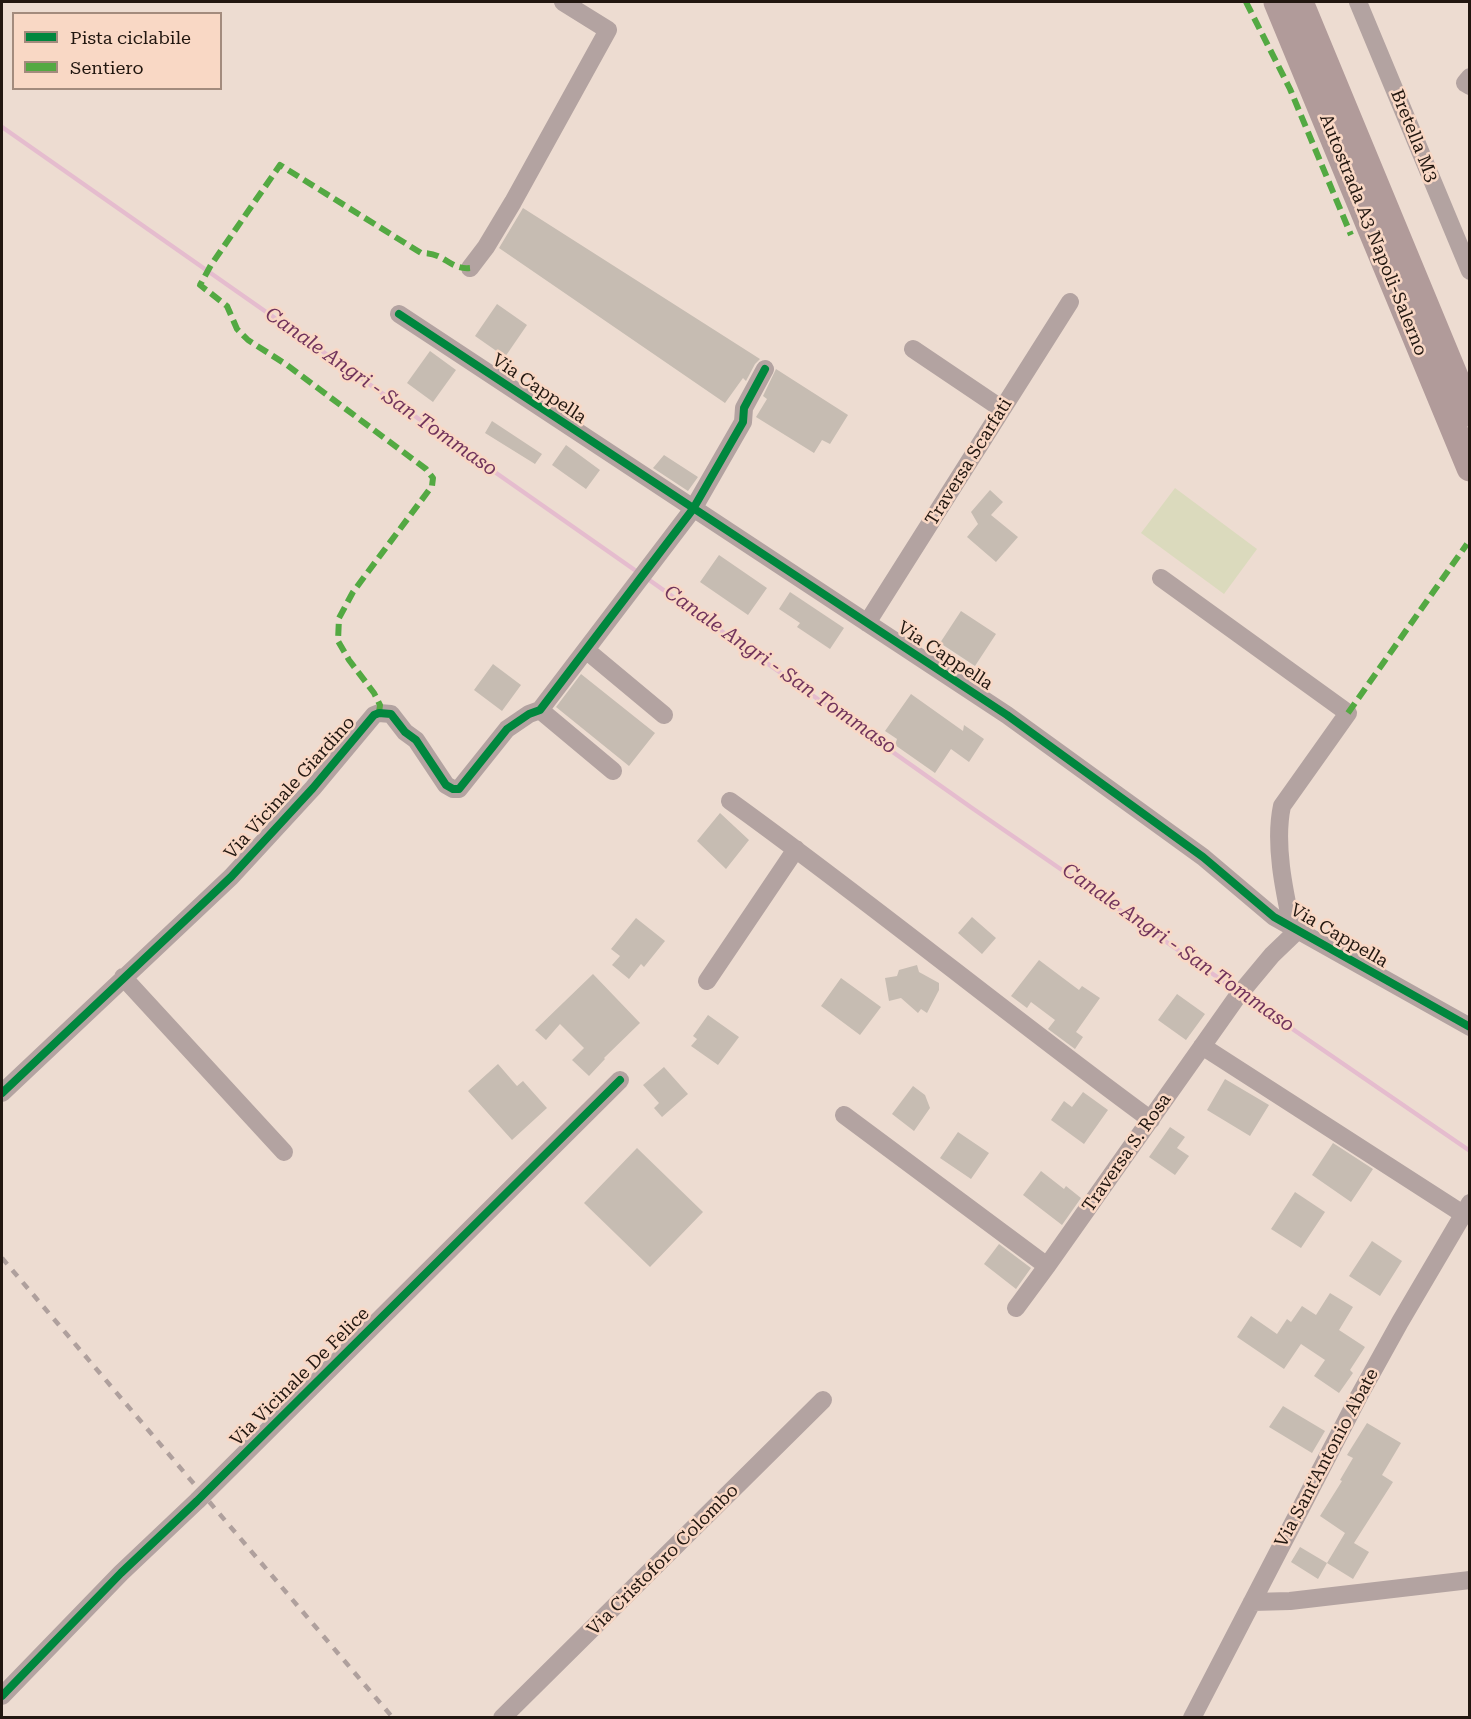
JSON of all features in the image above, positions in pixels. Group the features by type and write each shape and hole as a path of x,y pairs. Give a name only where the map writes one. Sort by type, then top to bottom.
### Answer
{"highway":[{"name":"Autostrada A3 Napoli-Salerno","path":"1277,2 1470,468"},
{"name":"Autostrada A3 Napoli-Salerno","path":"1300,2 1470,413"}],"street":[{"path":"470,268 486,247 513,202 608,30 563,2"},
{"name":"Bretella M3","path":"1358,2 1470,272"},
{"path":"1470,77 1466,83 1470,86"},
{"name":"Traversa Scarfati","path":"867,623 1070,302"},
{"name":"Via Cappella","path":"399,314 1007,715 1203,856 1274,917 1470,1027"},
{"path":"913,349 1002,410"},
{"name":"Via Vicinale Giardino","path":"2,1093 238,868 313,788 374,715 391,714 405,732 416,740 447,785 453,789 459,789 507,729 540,710 693,509 743,422 744,408 765,369"},
{"path":"1161,578 1348,713 1282,806 1280,814 1283,887 1295,928"},
{"path":"586,650 664,715"},
{"path":"540,710 613,771"},
{"path":"730,801 1151,1120"},
{"path":"707,981 796,849"},
{"name":"Traversa S. Rosa","path":"1016,1308 1202,1046 1242,992 1295,928"},
{"path":"123,977 284,1152"},
{"path":"1202,1046 1466,1209"},
{"name":"Via Vicinale De Felice","path":"2,1696 121,1573 197,1501 620,1080"},
{"path":"844,1115 1047,1266"},
{"name":"Via Sant'Antonio Abate","path":"1192,1718 1364,1387 1466,1209"},
{"name":"Via Cristoforo Colombo","path":"502,1718 823,1400"},
{"path":"1252,1602 1290,1601 1470,1580"}],"green space":[{"path":"1175,488 1257,549 1224,594 1141,533"}],"building":[{"path":"523,208 760,359 746,381 743,378 725,403 499,248"},
{"path":"497,304 527,325 505,357 475,336"},
{"path":"430,351 456,370 433,402 407,383"},
{"path":"776,369 848,415 830,444 822,440 814,453 756,417 767,399 763,396"},
{"path":"492,421 542,454 535,464 485,433"},
{"path":"566,445 600,470 586,489 552,465"},
{"path":"664,455 698,477 688,491 653,468"},
{"path":"990,490 1003,502 991,515 1018,537 996,562 967,537 978,524 971,512"},
{"path":"719,555 767,588 748,615 700,582"},
{"path":"790,592 844,628 830,649 797,627 800,623 779,609"},
{"path":"961,611 996,634 975,666 940,643"},
{"path":"493,664 521,685 502,711 474,690"},
{"path":"581,674 655,733 629,766 556,707"},
{"path":"911,694 963,731 964,725 984,739 969,762 951,749 935,773 895,745 897,739 885,731"},
{"path":"720,813 749,840 726,869 697,841"},
{"path":"972,917 996,938 982,954 958,933"},
{"path":"636,918 665,941 644,967 641,964 629,979 612,965 620,956 611,949"},
{"path":"1039,960 1079,990 1082,986 1100,998 1076,1032 1083,1037 1075,1049 1048,1029 1055,1020 1031,1002 1027,1008 1011,996"},
{"path":"917,965 919,972 939,983 939,990 927,1013 921,1009 918,1013 901,998 889,1001 885,978 897,976 899,970"},
{"path":"593,974 640,1023 589,1076 572,1060 584,1048 560,1024 546,1040 535,1030"},
{"path":"841,978 881,1007 860,1035 821,1006"},
{"path":"1177,994 1205,1014 1186,1040 1158,1020"},
{"path":"708,1015 739,1037 718,1065 691,1046 697,1039 693,1036"},
{"path":"498,1064 517,1086 523,1081 547,1108 512,1140 468,1091"},
{"path":"664,1067 688,1094 662,1117 654,1108 659,1103 643,1085"},
{"path":"1225,1079 1269,1105 1250,1136 1207,1110"},
{"path":"913,1086 925,1095 930,1108 914,1131 892,1114"},
{"path":"1083,1092 1108,1110 1084,1144 1051,1120 1064,1101 1072,1107"},
{"path":"1170,1127 1185,1137 1177,1148 1189,1156 1175,1175 1149,1157"},
{"path":"958,1132 989,1153 971,1179 940,1158"},
{"path":"1333,1143 1373,1169 1351,1202 1312,1175"},
{"path":"637,1148 703,1212 650,1267 584,1203"},
{"path":"1041,1171 1064,1189 1066,1186 1081,1198 1062,1225 1023,1195"},
{"path":"1295,1192 1325,1212 1301,1248 1271,1229"},
{"path":"1372,1241 1402,1261 1380,1296 1349,1276"},
{"path":"999,1244 1031,1268 1016,1289 984,1264"},
{"path":"1330,1293 1353,1307 1339,1330 1365,1347 1350,1370 1353,1373 1339,1393 1314,1376 1325,1360 1301,1344 1284,1369 1237,1337 1251,1316 1277,1334 1287,1319 1291,1322 1302,1306 1316,1315"},
{"path":"1283,1406 1325,1431 1312,1453 1269,1427"},
{"path":"1367,1423 1401,1443 1382,1475 1393,1482 1354,1543 1369,1552 1353,1579 1327,1563 1345,1533 1320,1516 1342,1481 1340,1480 1353,1458 1347,1455"},
{"path":"1300,1547 1327,1563 1318,1579 1291,1562"}],"waterway":[{"name":"Canale Angri - San Tommaso","path":"2,127 639,573"},
{"name":"Canale Angri - San Tommaso","path":"645,577 972,808 1236,990"},
{"name":"Canale Angri - San Tommaso","path":"1243,995 1470,1151"}],"railway":[{"path":"2,1258 393,1718"}],"marked path":[{"path":"1246,2 1290,89 1351,235"},
{"path":"379,713 380,705 374,693 338,641 339,618 353,592 432,486 433,478 426,469 287,365 248,340 237,329 227,306 200,285 211,265 280,165 421,253 436,255 457,266 470,268"},
{"path":"1348,713 1467,544"}],"cycle path":[{"path":"399,314 1007,715 1203,857 1274,917 1470,1027"},
{"path":"2,1093 231,877 313,788 374,715 391,714 405,732 416,740 446,785 459,789 507,729 529,714 540,710 693,509 743,422 744,408 765,369"},
{"path":"2,1696 121,1573 197,1501 620,1080"}]}
